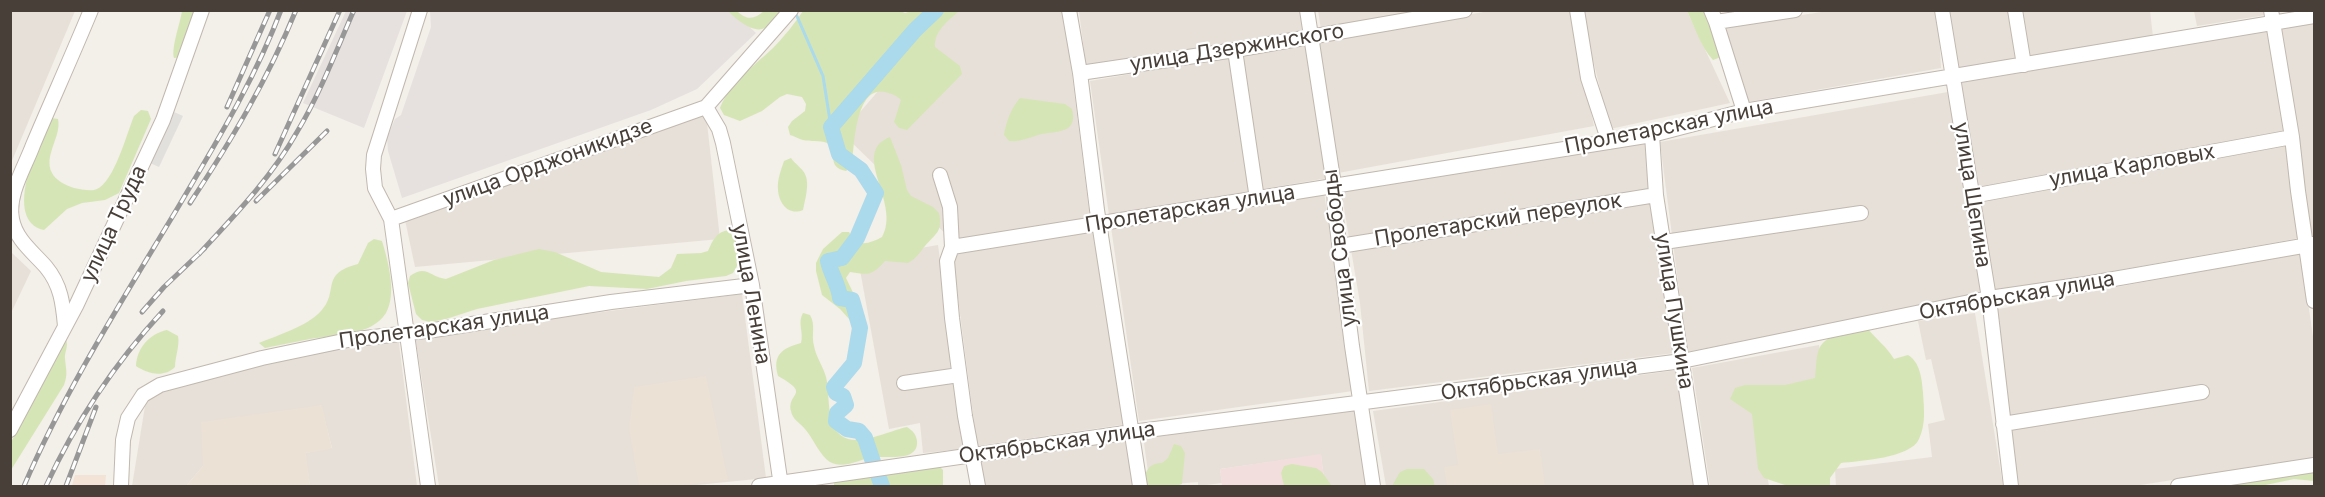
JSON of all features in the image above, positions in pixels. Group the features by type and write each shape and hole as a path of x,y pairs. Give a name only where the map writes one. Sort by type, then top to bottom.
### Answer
{"street":[{"path":"65,326 63,296 47,268 18,235 11,220 12,204 91,10"},
{"name":"улица Труда","path":"10,430 65,326 164,120 202,10"},
{"path":"420,10 374,155 375,188 391,219 428,486"},
{"path":"706,107 791,10"},
{"path":"1069,10 1140,486"},
{"name":"улица Свободы","path":"1307,10 1334,185 1340,246 1373,486"},
{"name":"улица Дзержинского","path":"1080,73 1235,50 1465,10"},
{"path":"1578,10 1588,78 1609,142"},
{"path":"1743,111 1714,16 1795,10"},
{"name":"улица Щепина","path":"1942,10 1989,298 2011,486"},
{"path":"2015,10 2024,65"},
{"name":"Пролетарская улица","path":"951,247 1652,135 1743,111 2024,65 2272,17 2314,16"},
{"path":"2272,17 2292,137 2298,191 2311,245 2314,301"},
{"path":"1235,50 1257,199"},
{"name":"улица Орджоникидзе","path":"391,219 706,107"},
{"name":"улица Ленина","path":"706,107 719,129 723,143 752,285 781,485"},
{"name":"улица Пушкина","path":"1652,135 1656,195 1701,486"},
{"name":"улица Карловых","path":"1972,196 2292,137"},
{"path":"940,175 950,207 951,247 946,261 959,375 978,486"},
{"name":"Пролетарский переулок","path":"1340,246 1656,195"},
{"path":"1664,242 1861,213"},
{"name":"Октябрьская улица","path":"759,486 781,485 1132,432 1682,361 1989,298 2311,245"},
{"name":"Пролетарская улица","path":"121,486 124,429 128,418 143,395 160,385 262,358 348,340 611,302 752,285"},
{"path":"904,383 959,375"},
{"path":"2003,424 2202,392"},
{"path":"2178,486 2314,465"}],"shaded area":[{"path":"1318,10 1425,11 1321,30"},
{"path":"10,11 75,11 11,163"},
{"path":"346,11 407,11 364,128 303,103"},
{"path":"430,11 732,11 756,33 697,89 651,110 402,198 388,151 387,138 395,119 401,115 431,27"},
{"path":"951,11 1064,11 1090,219 956,244 842,133 929,32"},
{"path":"1079,11 1301,11 1302,31 1086,67"},
{"path":"1489,11 1574,11 1580,59 1594,126 1338,173 1316,42"},
{"path":"1581,11 1687,11 1730,103 1610,129"},
{"path":"1828,11 1938,11 1941,68 1748,102 1725,27"},
{"path":"1947,11 2010,11 2019,59 1957,72"},
{"path":"2019,11 2150,11 2153,37 2027,58"},
{"path":"2194,11 2265,11 2266,15 2197,26"},
{"path":"2314,20 2314,238 2312,238 2280,26"},
{"path":"2271,31 2300,238 1994,292 1959,83"},
{"path":"1305,44 1328,178 1109,215 1090,81"},
{"path":"1948,92 1982,294 1687,352 1660,142"},
{"path":"174,112 183,116 159,167 150,163"},
{"path":"706,114 720,239 415,267 405,220"},
{"path":"1645,143 1675,353 1369,391 1360,303 1341,190"},
{"path":"1324,192 1353,391 1139,421 1111,227"},
{"path":"1096,228 1127,424 977,446 952,251"},
{"path":"938,245 965,449 923,453 920,423 889,429 858,259"},
{"path":"11,252 31,271 11,313"},
{"path":"2301,253 2314,344 2314,458 2134,486 2019,486 1993,310"},
{"path":"742,294 766,478 687,486 439,486 415,336"},
{"path":"1975,313 2003,486 1836,486 1835,469 1932,457 1928,424 1945,420 1931,359 1926,360 1918,321"},
{"path":"398,336 417,486 310,486 305,453 332,448 321,405 203,466 186,486 132,486 146,400 152,395 206,377"},
{"path":"1819,345 1826,383 1754,399 1769,486 1710,486 1692,368"},
{"path":"1678,370 1695,486 1386,486 1373,411"},
{"path":"706,376 728,480 676,486 639,486 629,428 634,387"},
{"path":"1491,404 1498,454 1540,449 1545,486 1447,486 1444,467 1458,465 1450,410"},
{"path":"322,405 332,449 306,453 310,486 186,486 203,466 201,422"},
{"path":"1358,409 1366,486 1325,486 1321,455 1220,469 1222,483 1198,486 1198,482 1150,486 1143,436"},
{"path":"1128,438 1134,486 984,486 978,461"},
{"path":"1321,454 1325,486 1222,486 1220,469"},
{"path":"75,475 106,475 105,486 72,486"}],"green space":[{"path":"898,10 905,13 959,11 939,31 935,47 960,66 962,74 907,130 899,128 894,122 901,100 899,98 885,92 875,92 867,98 855,133 852,166 846,171 836,166 832,150 827,143 803,140 790,135 788,127 805,111 806,104 802,97 787,94 762,111 740,121 724,115 720,108 730,90 777,44 803,11"},
{"path":"182,11 201,11 182,57 174,58 175,42"},
{"path":"728,11 737,11 751,18 764,11 783,11 770,25 755,29 745,25"},
{"path":"1687,11 1706,11 1721,57 1713,60 1708,55"},
{"path":"1020,98 1065,104 1072,109 1073,117 1070,127 1022,140 1009,141 1004,135 1006,125"},
{"path":"141,110 148,111 151,119 119,193 105,200 82,203 67,209 44,230 32,224 26,212 24,197 27,179 32,161 51,118 58,119 59,126 51,153 52,173 68,186 92,190 103,185 109,177 134,116"},
{"path":"890,137 901,165 907,190 911,196 933,207 939,213 940,224 935,235 908,263 885,261 870,273 850,272 846,278 860,307 857,318 850,320 822,295 816,263 823,249 842,232 849,232 856,241 864,243 882,237 886,224 886,209 874,155 879,144"},
{"path":"791,158 804,172 807,182 803,210 798,211 786,208 780,200 778,190 784,161"},
{"path":"729,230 736,243 738,259 733,273 726,276 647,289 589,286 477,309 430,322 422,320 416,314 408,283 410,276 420,271 446,279 494,260 539,249 555,252 601,272 659,277 671,268 677,254 708,251 718,235"},
{"path":"374,239 382,241 389,267 391,287 389,305 380,321 351,333 265,348 259,343 292,330 315,317 326,304 334,278 346,268 358,264 368,243"},
{"path":"803,313 810,315 812,319 814,346 826,377 830,412 835,429 848,439 862,440 907,427 917,439 913,452 908,455 875,457 841,465 830,462 823,456 793,416 791,405 796,390 778,376 777,362 780,353 801,343"},
{"path":"1867,328 1894,359 1908,355 1918,366 1922,382 1924,411 1923,428 1919,439 1914,445 1896,454 1871,460 1841,463 1830,478 1830,486 1788,486 1764,478 1758,469 1752,414 1730,399 1735,388 1745,385 1785,385 1815,378 1817,355 1823,343 1840,333"},
{"path":"167,330 178,336 175,367 166,373 156,374 136,366 139,353 145,343 155,335"},
{"path":"66,339 64,385 11,470 11,442"},
{"path":"1174,444 1181,446 1185,453 1182,484 1143,486 1150,467 1168,458"},
{"path":"937,464 943,470 943,486 834,486 834,481"},
{"path":"1292,464 1316,468 1322,472 1331,485 1338,486 1284,486 1281,473 1284,466"},
{"path":"1407,469 1424,469 1433,479 1435,486 1392,486 1400,472"},
{"path":"2314,470 2314,481 2294,479 2261,486 2195,486"}],"waterway":[{"path":"873,462 865,438 859,431 847,429 836,421 837,413 846,405 843,396 836,393 834,387 854,363 860,328 852,300 840,298 828,261 842,258 857,238 876,193 861,170 839,154 831,127 915,30 936,10"},
{"path":"796,14 823,76 831,127"},
{"path":"879,478 882,486"}],"railway":[{"path":"227,107 270,10"},
{"path":"24,486 77,378 235,109 271,36 281,10"},
{"path":"190,203 248,109 296,10"},
{"path":"275,154 340,10"},
{"path":"199,254 251,196 287,149 313,103 354,10"},
{"path":"256,201 327,131"},
{"path":"142,312 164,287 205,248"},
{"path":"46,486 83,416 113,372 163,311"},
{"path":"66,486 96,407"}]}
